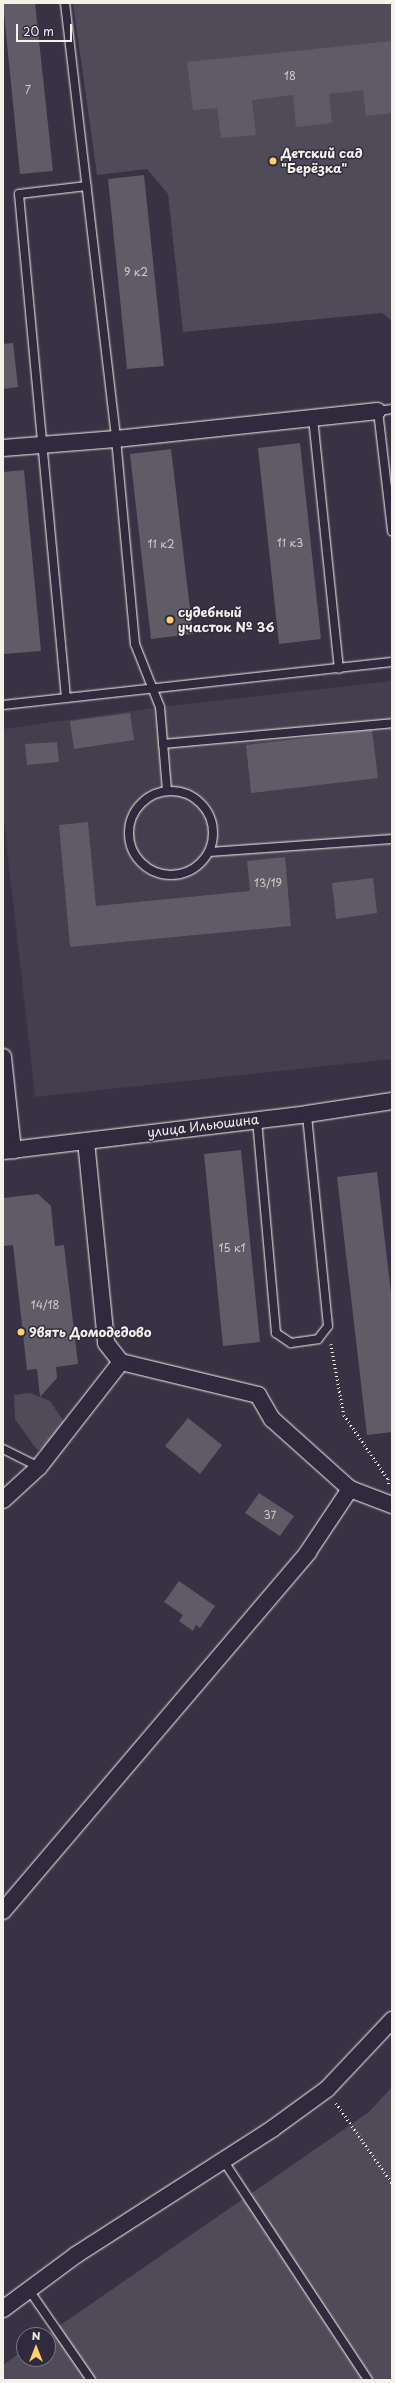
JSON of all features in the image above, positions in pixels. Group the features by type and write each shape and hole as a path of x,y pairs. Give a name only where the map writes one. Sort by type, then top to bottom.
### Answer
{"street":[{"path":"3,448 116,439 385,410"},
{"path":"3,1057 8,1150"},
{"name":"улица Ильюшина","path":"8,1150 307,1114 392,1101"},
{"path":"86,1141 106,1343 120,1362 258,1395 272,1419 350,1489 391,1504"},
{"path":"3,1500 39,1467 120,1362"},
{"path":"3,1911 308,1552 350,1489"},
{"path":"3,2309 76,2255 223,2160 327,2089 392,2020"}],"lane":[{"path":"65,3 116,439 135,644 160,707 167,790"},
{"path":"66,698 41,445 19,194 87,186"},
{"path":"385,410 392,531"},
{"path":"313,418 339,669"},
{"path":"3,705 392,662"},
{"path":"163,744 392,723"},
{"path":"167,790 189,794 205,807 212,820 214,832 210,852 204,860 189,872 173,876 149,870 137,859 129,842 129,826 134,810 154,794 167,790"},
{"path":"210,852 392,839"},
{"path":"257,1120 276,1333 291,1343 318,1339 328,1326 307,1114"},
{"path":"3,1449 39,1467"},
{"path":"223,2160 368,2380"},
{"path":"29,2290 91,2380"}],"path":[{"path":"328,1326 344,1415 388,1479 391,1504"},
{"path":"327,2089 392,2183"}],"shaded area":[{"name":"Детский сад \"Берёзка\"","path":"73,3 392,3 392,321 382,313 183,332 168,194 147,169 97,175"},
{"path":"392,681 392,1059 35,1097 3,813 3,729 160,707"},
{"path":"30,1393 50,1401 65,1423 47,1448 37,1450 15,1419 14,1395"},
{"path":"392,2087 392,2380 3,2380 3,2365 16,2356 16,2367 56,2367 56,2328 369,2112"}],"building":[{"path":"3,3 35,3 53,171 20,174"},
{"path":"392,41 392,113 366,116 363,90 329,94 332,123 296,127 293,95 252,100 256,135 221,138 217,108 193,110 187,62"},
{"path":"144,175 164,366 127,369 108,179"},
{"path":"13,343 18,387 3,389 3,344"},
{"path":"300,443 321,639 279,644 258,448"},
{"path":"171,449 193,634 151,639 130,454"},
{"path":"24,470 41,651 3,654 3,472"},
{"path":"130,713 134,740 74,749 70,721"},
{"path":"372,730 378,778 251,793 246,745"},
{"path":"57,742 59,762 27,765 25,744"},
{"path":"88,822 96,906 250,891 247,861 285,857 291,926 70,947 59,825"},
{"path":"373,878 377,913 336,919 332,883"},
{"path":"241,1150 260,1342 223,1346 204,1154"},
{"path":"377,1172 392,1302 392,1432 367,1435 337,1177"},
{"path":"38,1194 51,1206 55,1246 64,1245 78,1364 56,1367 57,1378 40,1397 37,1369 27,1370 13,1245 3,1246 3,1198"},
{"path":"188,1418 222,1445 200,1474 165,1446"},
{"path":"259,1493 294,1516 280,1536 245,1513"},
{"path":"179,1581 215,1606 200,1628 196,1625 193,1631 179,1621 183,1615 164,1602"}],"place":[{"name":"Детский сад \"Берёзка\"","path":"273,161"},
{"name":"судебный участок № 36","path":"170,620"},
{"name":"9вять Домодедово","path":"21,1332"}]}
